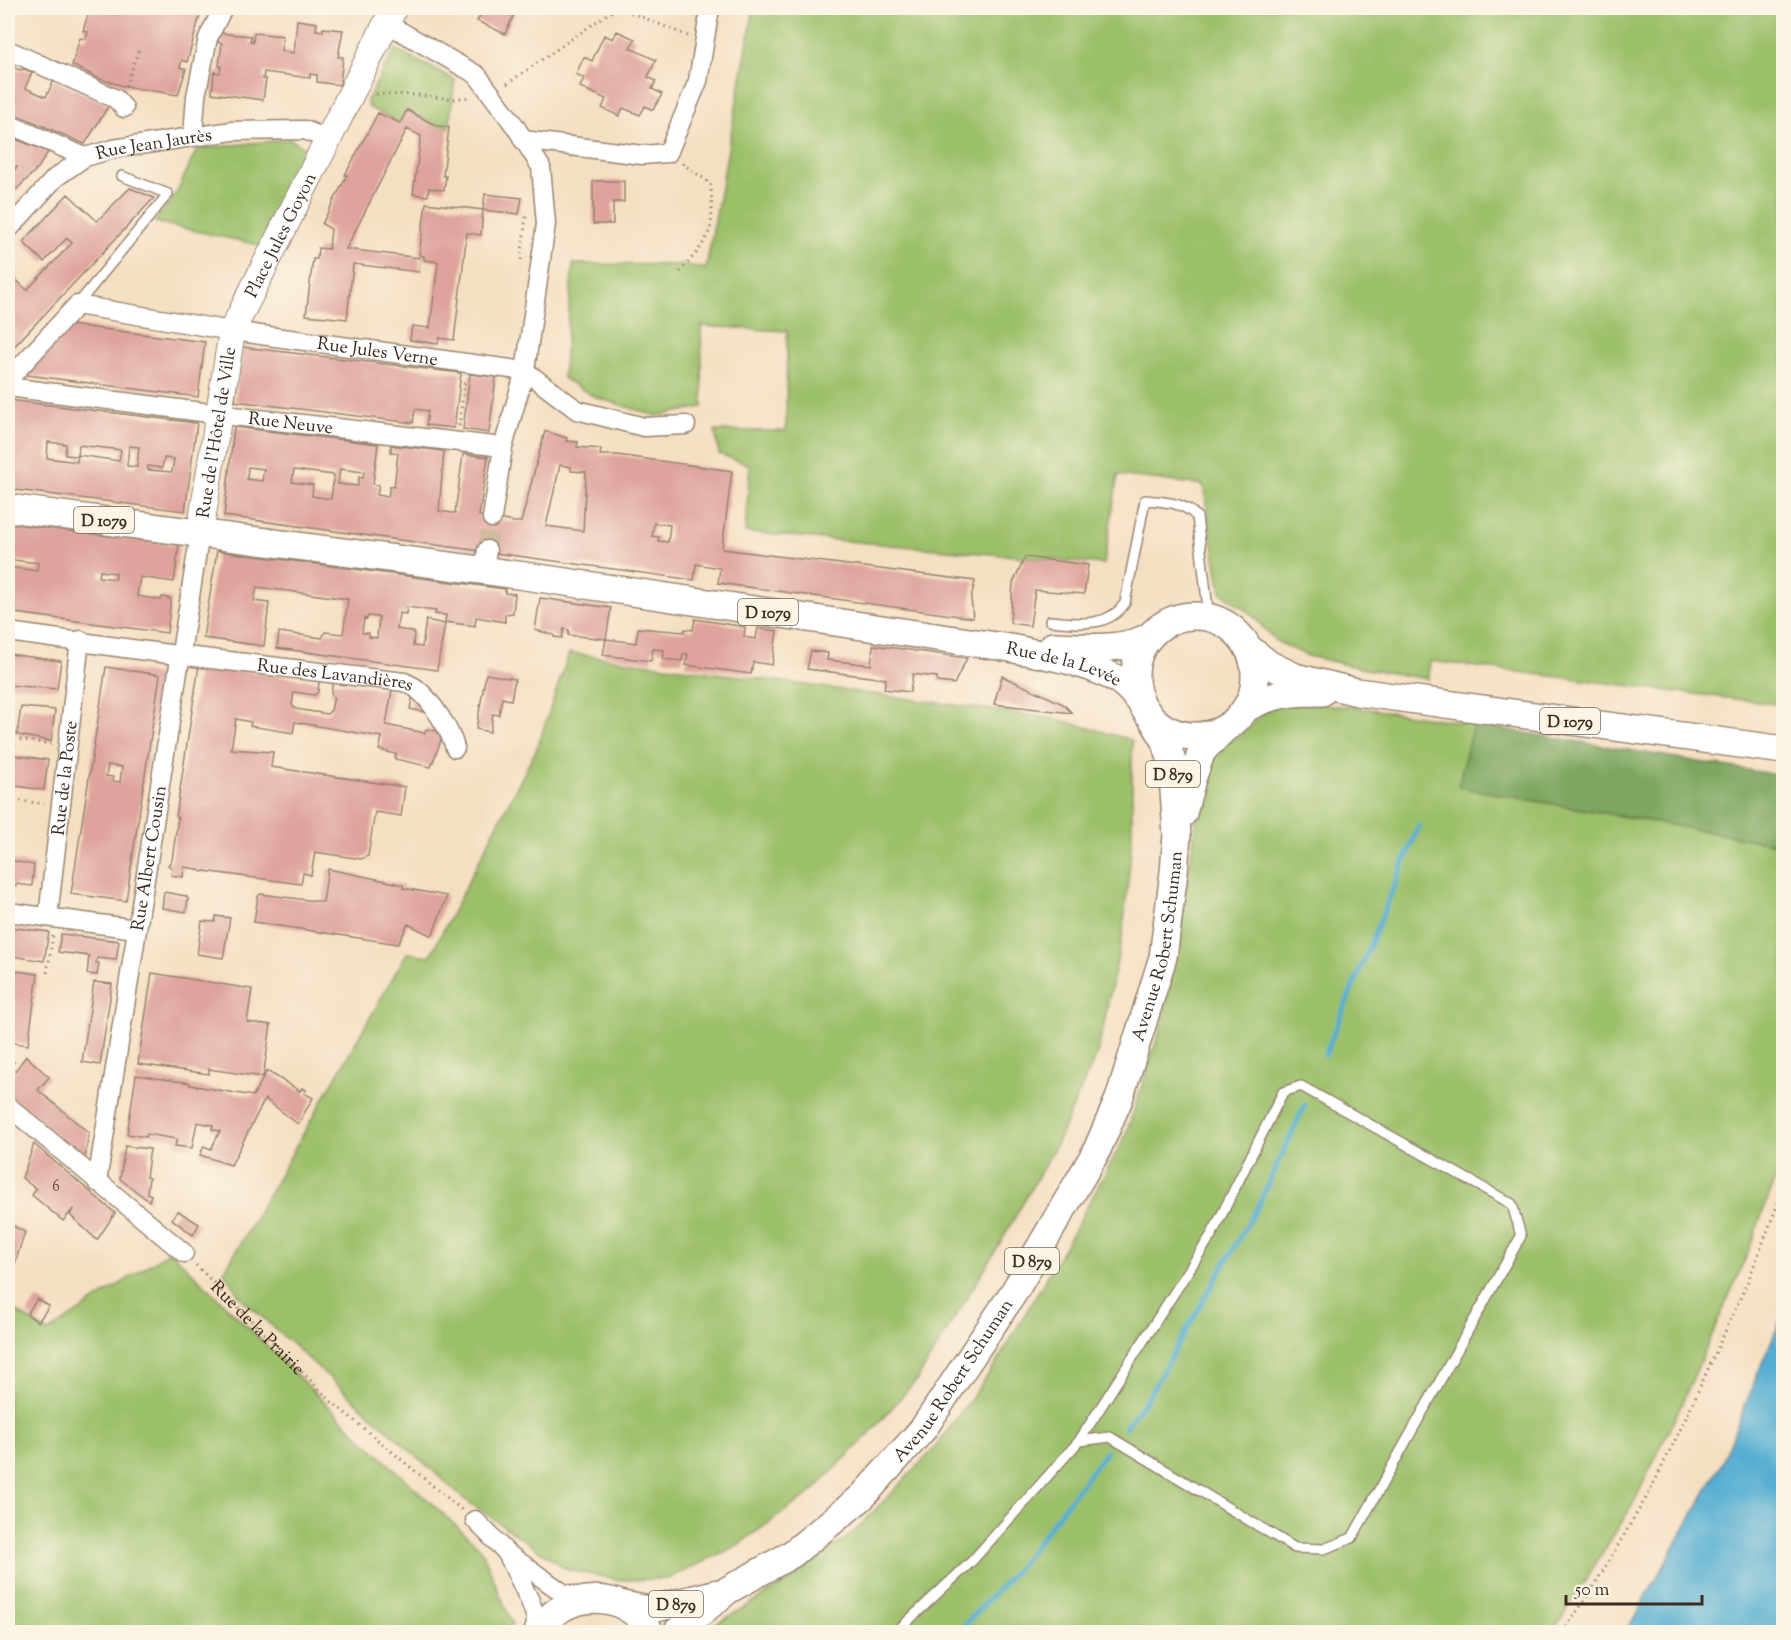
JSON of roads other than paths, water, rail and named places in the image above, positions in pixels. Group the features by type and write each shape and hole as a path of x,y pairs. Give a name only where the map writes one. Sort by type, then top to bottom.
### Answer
{"main road":[{"name":"D 1079","path":"8,508 200,533 486,560 1010,648"},
{"path":"1192,616 1209,617 1225,624 1238,634 1248,648 1254,667 1255,682 1246,708 1237,719 1213,733 1185,735 1167,729 1146,709 1136,685 1136,668 1140,651 1149,637 1161,626 1176,619 1192,616"},
{"name":"Rue de la Levée","path":"1010,648 1054,646 1107,649 1136,644 1149,637"},
{"name":"Rue de la Levée","path":"1010,648 1093,669 1121,682 1146,709"},
{"name":"D 1079","path":"1248,648 1270,665 1295,677 1357,692 1784,750"},
{"name":"D 1079","path":"1246,708 1264,699 1288,692 1357,692"},
{"name":"Avenue Robert Schuman","path":"677,1632 728,1590 792,1554 862,1497 923,1429 1020,1282 1096,1152 1119,1099 1163,957 1174,872 1177,835 1172,761 1165,740 1146,709"},
{"name":"Avenue Robert Schuman","path":"1177,835 1202,752 1226,727"},
{"name":"Avenue Robert Schuman","path":"588,1599 606,1600 649,1610 728,1590"},
{"path":"536,1632 555,1612 570,1603 588,1599"},
{"path":"623,1605 638,1615 650,1632"}],"street":[{"path":"193,136 196,96 208,38 224,8"},
{"path":"523,140 642,155 668,153 698,81 710,8"},
{"path":"390,15 477,75 541,167 546,224 525,370 503,447 492,518"},
{"name":"Place Jules Goyon","path":"232,331 390,15"},
{"path":"8,50 120,104"},
{"path":"8,124 85,157"},
{"name":"Rue Jean Jaurès","path":"8,230 55,178 85,157 113,149 232,131 305,130 329,140"},
{"path":"8,380 78,305"},
{"name":"Rue Jules Verne","path":"78,305 232,331 525,370"},
{"name":"Rue de l'Hôtel de Ville","path":"200,533 232,331"},
{"path":"525,370 577,410 644,427 686,425"},
{"name":"Rue Neuve","path":"8,387 503,447"},
{"name":"Rue Albert Cousin","path":"97,1182 200,533"},
{"name":"Rue des Lavandières","path":"8,632 404,682 417,689 427,700 452,735 454,748"},
{"name":"Rue de la Poste","path":"52,918 61,807 80,640"},
{"path":"8,912 136,929"},
{"path":"8,1106 184,1253"},
{"path":"475,1520 507,1553 563,1593 588,1599"},
{"path":"507,1553 536,1617 536,1632"}],"lane":[{"path":"78,305 168,194 122,176"},
{"path":"1050,621 1091,623 1118,613 1125,603 1146,500 1180,505 1191,509 1197,517 1209,617"},
{"path":"896,1632 972,1561 1079,1441 1212,1234 1283,1092 1301,1086 1512,1203 1521,1236 1352,1538 1324,1549 1295,1548 1110,1437 1079,1441"}],"water":[{"path":"1783,1315 1783,1632 1626,1632 1723,1461"}],"waterway":[{"path":"1325,1055 1419,826"},
{"path":"1125,1428 1148,1397 1259,1204 1305,1105"},
{"path":"958,1632 1018,1568 1106,1452"}],"tunnel":[{"path":"487,550 492,518"}]}
